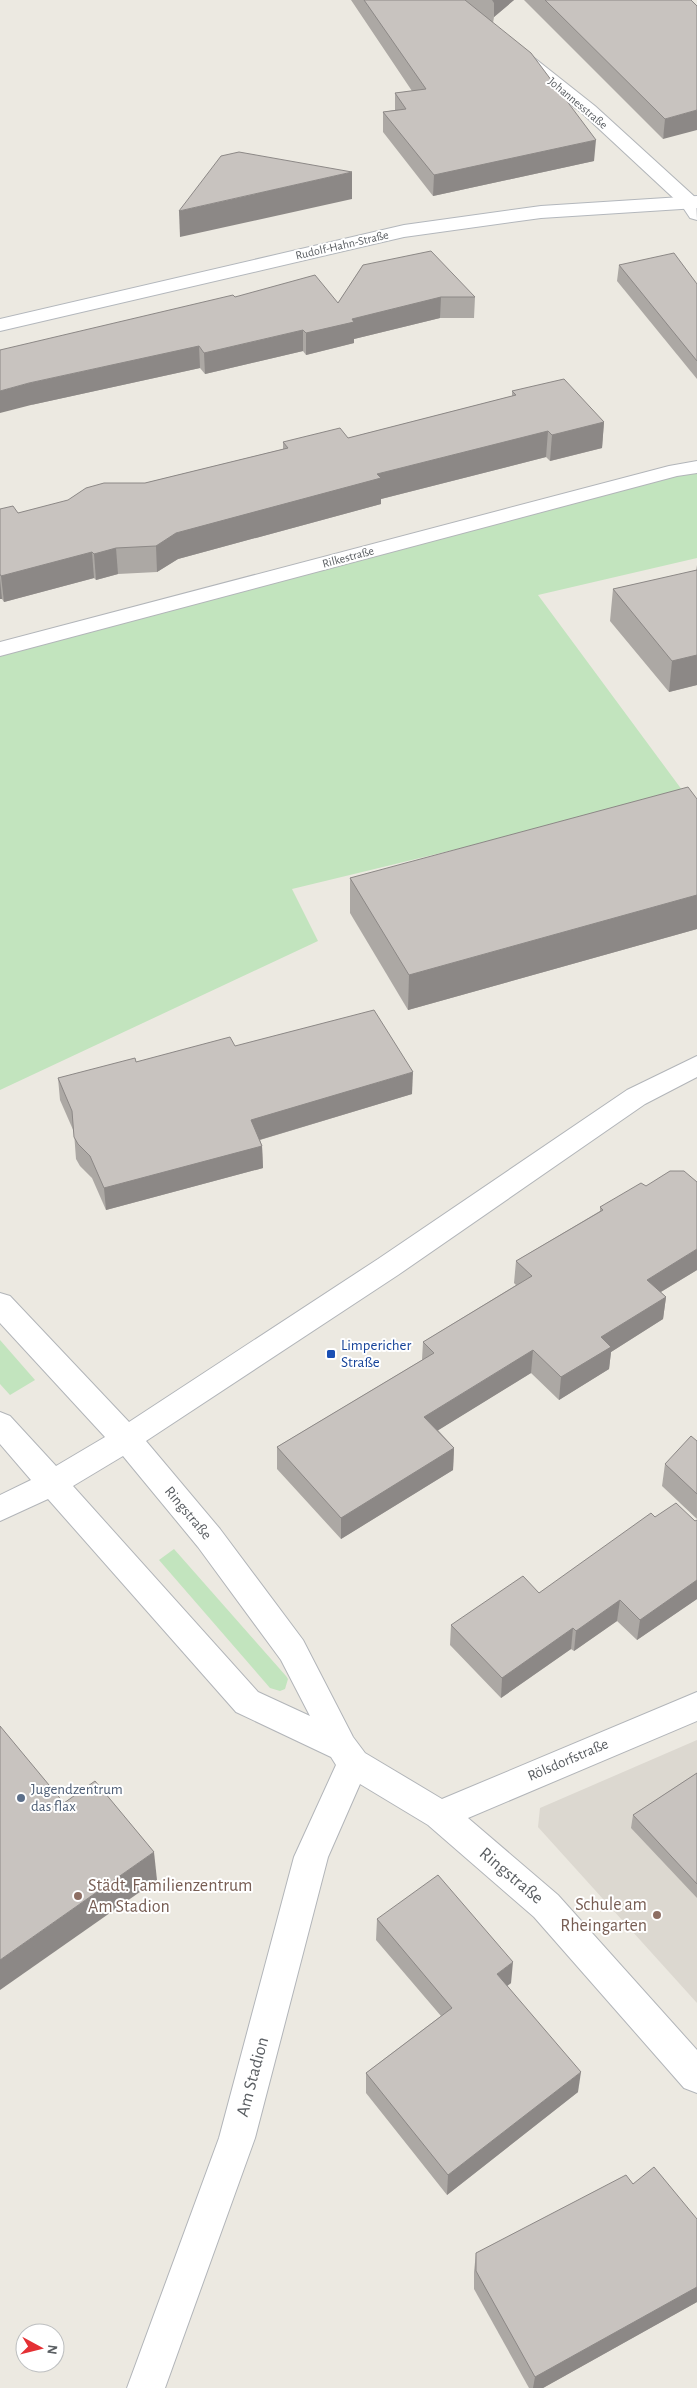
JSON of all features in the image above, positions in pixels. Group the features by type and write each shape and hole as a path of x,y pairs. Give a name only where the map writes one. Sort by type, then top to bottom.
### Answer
{"street":[{"name":"Johannesstraße","path":"508,46 589,110 694,206"},
{"name":"Rudolf-Hahn-Straße","path":"0,325 404,231 541,212 694,206"},
{"name":"Rilkestraße","path":"0,649 666,472 697,467"},
{"path":"0,1509 53,1483 126,1440 636,1098 697,1065"},
{"name":"Ringstraße","path":"0,1304 126,1440 204,1532 292,1650 347,1755"},
{"name":"Ringstraße","path":"0,1424 247,1702 347,1755 440,1815 546,1906 697,2076"},
{"name":"Rölsdorfstraße","path":"440,1815 697,1706"},
{"name":"Am Stadion","path":"146,2388 237,2138 311,1857 347,1755"}],"shaded area":[{"name":"Schule am Rheingarten","path":"697,1740 697,2003 538,1827 540,1808"}],"green space":[{"path":"697,467 697,558 538,595 685,794 292,889 318,941 0,1090 0,649"},
{"path":"0,1340 35,1380 10,1395 0,1384"},
{"path":"174,1549 286,1676 288,1679 285,1689 280,1691 270,1688 159,1560"}],"building":[{"path":"364,0 465,0 531,53 596,140 434,175 383,112 406,109 395,93 426,89"},
{"path":"545,0 691,0 697,6 697,110 665,119"},
{"path":"239,152 352,172 179,211 221,156"},
{"path":"431,251 475,297 441,297 352,319 354,322 306,333 303,330 204,353 199,346 0,391 0,350 233,295 235,297 315,275 338,303 363,265"},
{"path":"674,253 697,284 697,361 619,265"},
{"path":"564,379 604,422 552,435 548,431 377,474 381,478 176,533 156,546 116,548 94,554 92,552 1,576 0,574 0,509 13,506 18,513 68,500 86,488 104,483 145,483 288,448 283,442 340,428 348,438 516,395 512,391"},
{"path":"697,570 697,655 672,661 613,589"},
{"path":"688,787 697,799 697,895 409,975 350,878"},
{"path":"374,1010 413,1072 251,1120 262,1146 104,1188 90,1156 74,1137 72,1111 58,1078 135,1058 136,1062 230,1037 235,1046"},
{"path":"670,1171 684,1171 697,1182 697,1249 647,1280 666,1297 601,1337 611,1347 561,1377 533,1350 424,1417 454,1448 341,1518 277,1447 434,1353 423,1342 532,1276 516,1261 603,1210 600,1207 641,1183 646,1186"},
{"path":"691,1436 697,1441 697,1494 665,1464"},
{"path":"676,1503 695,1521 697,1520 697,1580 640,1620 620,1600 576,1631 573,1628 502,1678 451,1625 523,1576 539,1593 651,1513 655,1517"},
{"path":"0,1726 64,1803 95,1781 154,1852 0,1960"},
{"path":"697,1773 697,1884 633,1815"},
{"path":"438,1875 513,1962 497,1974 581,2072 448,2175 366,2073 452,2008 377,1919"},
{"path":"654,2167 697,2219 697,2287 535,2377 476,2271 476,2253 626,2175 633,2184"}],"place":[{"name":"Limpericher Straße","path":"331,1354"},
{"name":"Jugendzentrum das flax","path":"21,1798"},
{"name":"Städt. Familienzentrum Am Stadion","path":"78,1896"},
{"name":"Schule am Rheingarten","path":"657,1915"}]}
